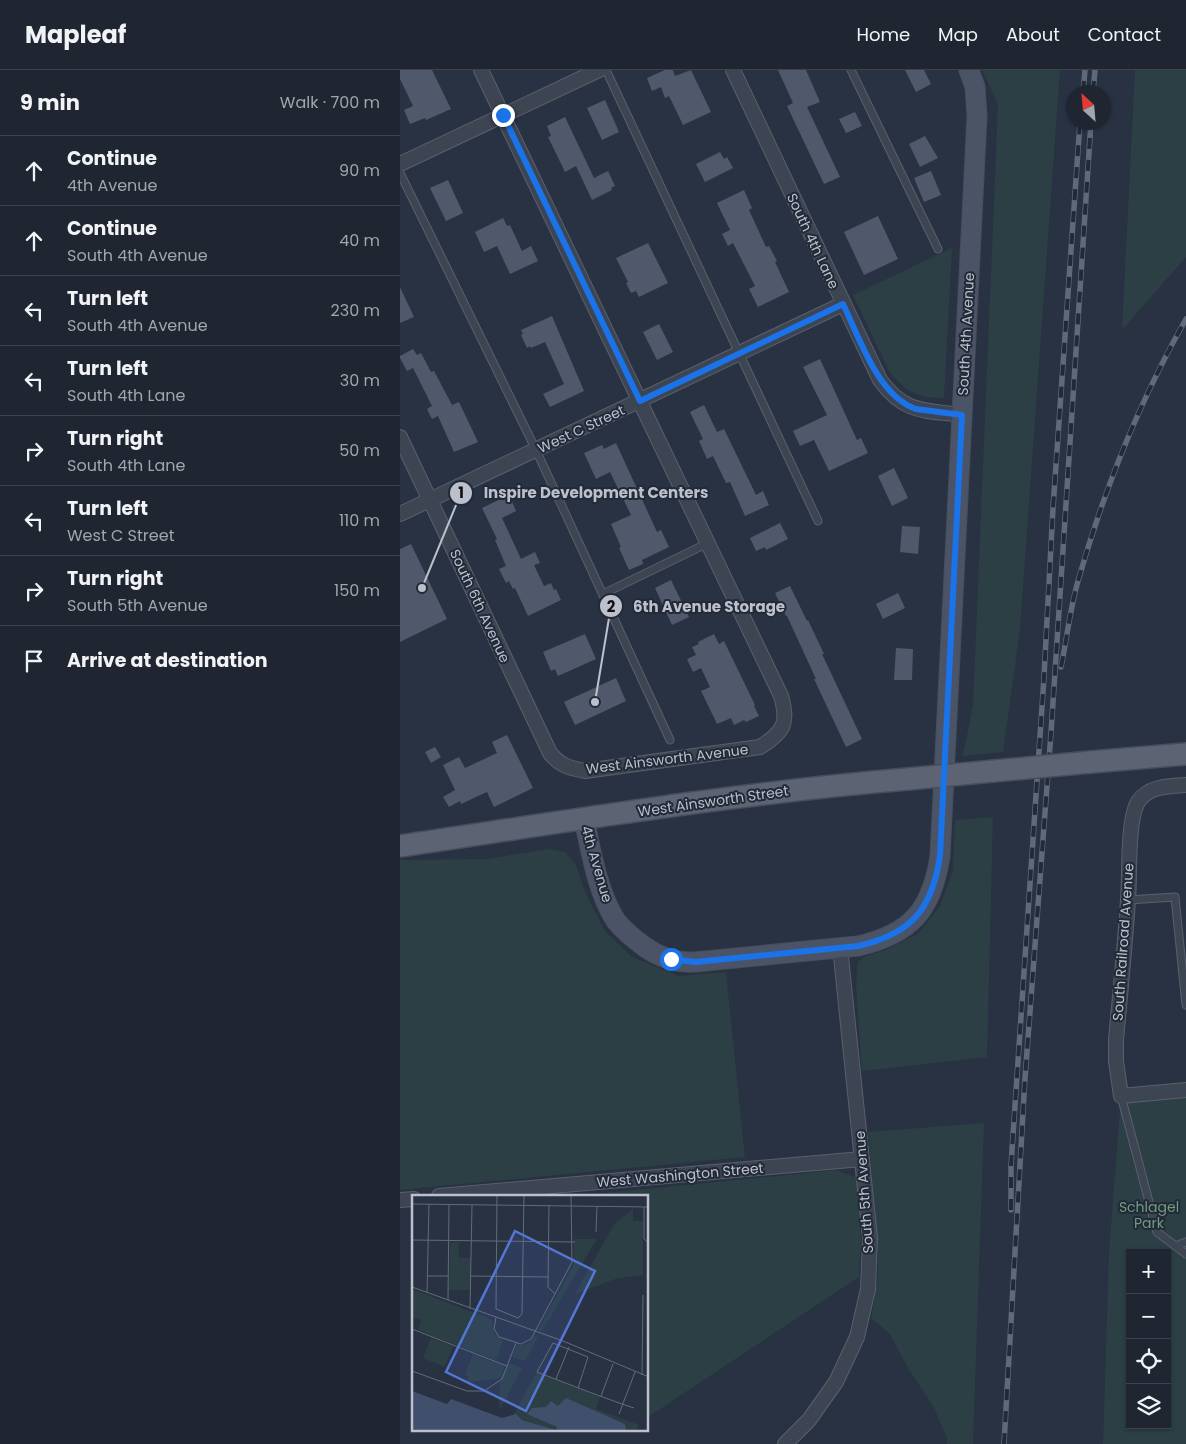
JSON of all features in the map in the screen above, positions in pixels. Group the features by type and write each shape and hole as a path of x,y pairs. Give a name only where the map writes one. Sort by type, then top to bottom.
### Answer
{"main road":[{"name":"West Ainsworth Street","path":"400,846 786,790 1186,754"}],"street":[{"path":"481,70 708,543"},
{"path":"400,164 599,70"},
{"name":"South 4th Lane","path":"733,70 880,380 895,398 909,407 962,415"},
{"name":"South 4th Avenue","path":"849,946 889,937 905,927 918,915 928,900 938,872 977,116 975,87 969,70"},
{"name":"West C Street","path":"400,514 843,304"},
{"name":"South 6th Avenue","path":"400,437 550,754 556,761 568,768"},
{"name":"West Ainsworth Avenue","path":"568,768 585,771 760,747 775,737 785,722 785,709 781,696 708,543"},
{"name":"South Railroad Avenue","path":"1121,1096 1116,1061 1116,1040 1128,900 1132,819 1138,802 1147,792 1162,787 1186,785"},
{"name":"4th Avenue","path":"584,819 602,890 613,916 631,937 660,955 679,961 695,962 849,946"},
{"name":"South 5th Avenue","path":"785,1444 809,1420 836,1382 857,1337 868,1289 870,1238 862,1160 849,946"},
{"path":"1121,1096 1186,1090"},
{"name":"West Washington Street","path":"451,1195 862,1160"}],"lane":[{"path":"606,70 818,521"},
{"path":"851,70 938,249"},
{"path":"400,173 536,450 670,740"},
{"path":"603,594 708,543"},
{"path":"1128,900 1175,897 1186,1004"},
{"path":"1121,1096 1158,1232 1186,1254"},
{"path":"1176,1246 1186,1242"}],"green space":[{"path":"982,70 1060,70 1020,629 1003,752 963,756 973,706 998,104"},
{"path":"1135,70 1186,70 1186,257 1122,330"},
{"path":"952,248 944,398 925,397 907,390 890,373 853,295"},
{"path":"993,817 987,1057 862,1071 856,986 858,962 864,957 888,949 918,934 940,906 953,870 955,820"},
{"path":"548,849 565,852 576,865 584,889 604,930 632,957 679,976 726,972 745,1157 400,1190 400,860 487,859"},
{"name":"Schlagel Park","path":"1186,1090 1186,1444 1103,1444 1109,1253 1121,1096"},
{"path":"984,1123 973,1444 947,1444 947,1438 933,1406 908,1368 890,1334 871,1318 878,1276 878,1248 868,1132"},
{"path":"837,1170 857,1178 861,1242 859,1277 649,1416 649,1195 583,1195"}],"building":[{"path":"400,70 432,70 451,109 426,120 425,118 410,124 404,110 413,106 400,79"},
{"path":"665,70 673,70 675,76 691,70 711,112 683,125 669,96 665,98 661,87 652,91 647,78"},
{"path":"778,70 806,70 820,102 807,107 840,177 824,184 787,106 793,103"},
{"path":"905,70 924,70 931,84 916,92"},
{"path":"605,100 619,132 602,140 587,108"},
{"path":"855,112 862,126 846,133 839,119"},
{"path":"565,117 594,178 608,171 615,186 611,188 612,190 592,200 576,166 565,172 548,137 551,136 547,126"},
{"path":"925,136 938,158 920,167 909,144"},
{"path":"720,152 724,159 727,157 733,168 705,182 696,164"},
{"path":"931,171 941,195 924,202 914,178"},
{"path":"448,180 463,213 446,221 430,188"},
{"path":"744,190 752,208 749,210 766,247 769,246 777,261 775,262 789,292 758,307 749,289 755,286 733,243 728,246 722,234 730,230 717,203"},
{"path":"878,216 898,259 864,275 844,232"},
{"path":"503,218 507,226 510,225 522,251 531,246 538,261 510,274 497,246 484,252 475,232"},
{"path":"648,243 668,283 639,297 636,291 631,293 626,283 628,282 616,258"},
{"path":"400,287 414,317 400,323"},
{"path":"552,316 584,391 550,407 543,394 564,384 545,342 527,348 521,335 523,334 521,330"},
{"path":"659,324 673,352 657,360 643,332"},
{"path":"413,349 417,355 421,353 431,372 434,371 452,405 459,402 478,442 454,452 438,416 432,419 427,409 432,406 413,368 407,371 400,358 400,356"},
{"path":"820,359 857,440 861,438 868,453 829,471 814,440 800,446 793,431 827,415 803,367"},
{"path":"704,405 717,432 724,429 756,495 763,491 769,505 745,516 730,482 726,483 713,456 707,459 699,441 703,439 690,412"},
{"path":"616,443 657,532 661,530 669,547 642,560 643,564 629,570 611,524 631,515 610,472 596,479 584,453 602,445 604,449"},
{"path":"894,468 908,498 892,506 878,476"},
{"path":"509,495 516,511 502,518 521,559 535,552 540,563 534,565 544,586 551,583 561,600 528,616 515,588 513,589 509,581 506,583 499,569 506,566 495,540 497,539 482,508"},
{"path":"780,523 788,539 766,550 765,547 756,551 750,538"},
{"path":"902,526 920,527 918,554 900,552"},
{"path":"411,544 447,619 400,642 400,549"},
{"path":"671,580 689,617 672,625 655,588"},
{"path":"790,586 824,654 822,654 862,739 846,747 775,593"},
{"path":"898,593 905,608 883,619 876,604"},
{"path":"585,634 596,659 558,676 555,669 551,671 543,652"},
{"path":"714,634 719,644 724,641 759,716 746,722 744,720 734,725 731,718 717,724 701,691 710,687 701,668 693,672 687,659 696,655 692,647"},
{"path":"896,648 913,649 912,680 894,680"},
{"path":"616,678 626,701 575,725 564,702"},
{"path":"507,735 533,788 494,807 487,792 461,804 460,801 449,807 443,797 455,790 443,765 459,757 465,768 497,753 492,742"},
{"path":"435,747 441,757 431,763 425,752"}],"railway":[{"path":"1084,85 1085,70"},
{"path":"1094,85 1095,70"},
{"path":"1011,1210 1011,1165 1079,130"},
{"path":"1004,1444 1025,1078 1051,733 1090,130"},
{"path":"1061,667 1078,581 1099,513 1138,414 1186,319"}],"place":[{"name":"Inspire Development Centers","path":"422,588"},
{"name":"6th Avenue Storage","path":"595,702"}],"route":[{"path":"503,115 640,401 843,304 880,380 895,398 916,409 962,415 940,856 935,884 928,900 918,915 905,927 889,937 858,946 687,963 671,959"}]}
